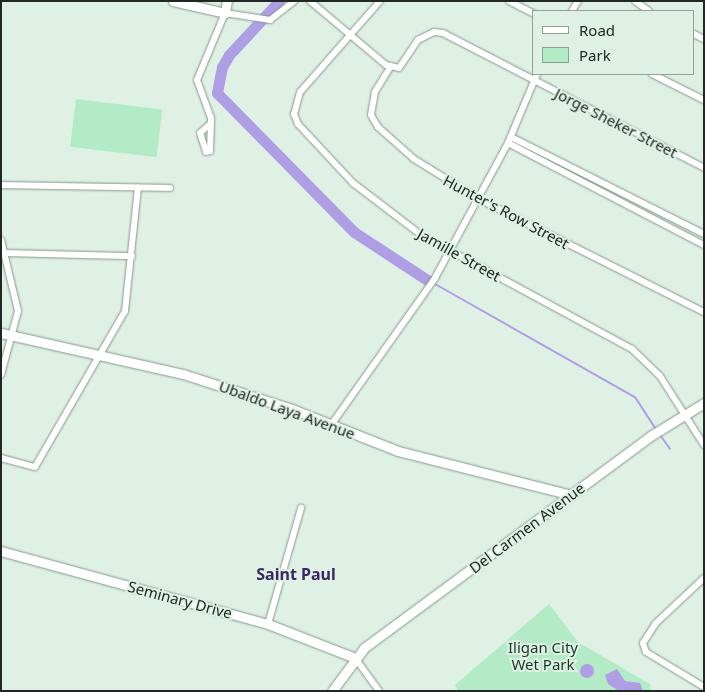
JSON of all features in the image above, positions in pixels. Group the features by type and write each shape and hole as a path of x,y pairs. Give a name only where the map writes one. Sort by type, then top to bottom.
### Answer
{"street":[{"path":"174,1 265,20 275,19 294,1"},
{"path":"210,124 196,80 225,13 227,1"},
{"path":"310,1 350,36 391,66"},
{"name":"Jamille Street","path":"380,1 300,92 294,114 298,124 381,208 450,251 632,348 660,376 704,446"},
{"path":"509,1 532,13"},
{"path":"635,1 648,10"},
{"name":"Jorge Sheker Street","path":"391,66 399,68 418,40 434,32 535,77 704,168"},
{"name":"Hunter's Row Street","path":"391,66 372,102 373,121 426,168 479,199 704,312"},
{"path":"654,75 704,100"},
{"path":"331,426 410,319 450,251 510,140 535,77"},
{"path":"510,140 704,234"},
{"path":"510,140 704,246"},
{"path":"1,184 170,188"},
{"path":"1,458 35,468 125,311 138,188"},
{"path":"1,240 7,253 16,289 15,336 1,375"},
{"path":"7,253 132,256"},
{"name":"Ubaldo Laya Avenue","path":"1,333 100,354 228,388 398,451 572,495"},
{"name":"Del Carmen Avenue","path":"332,691 355,658 656,433 704,403"},
{"path":"268,624 301,508"},
{"name":"Seminary Drive","path":"1,551 268,624 355,658"},
{"path":"704,578 656,623 643,643 646,652 704,687"},
{"path":"355,658 379,691"}],"green space":[{"path":"76,99 162,110 157,157 70,147"},
{"name":"Iligan City Wet Park","path":"549,604 578,642 650,684 651,691 458,691 455,685"}],"shaded area":[{"path":"584,664 590,664 594,671 590,678 584,678 580,674 580,668"},
{"path":"617,669 625,681 640,683 643,691 619,691 608,684 605,675"}],"waterway":[{"path":"279,1 229,55 222,67 217,93 354,232 429,281"},
{"path":"435,284 635,397 656,429"},
{"path":"660,435 670,449"}],"district":[{"name":"Saint Paul","path":"296,574"}]}
